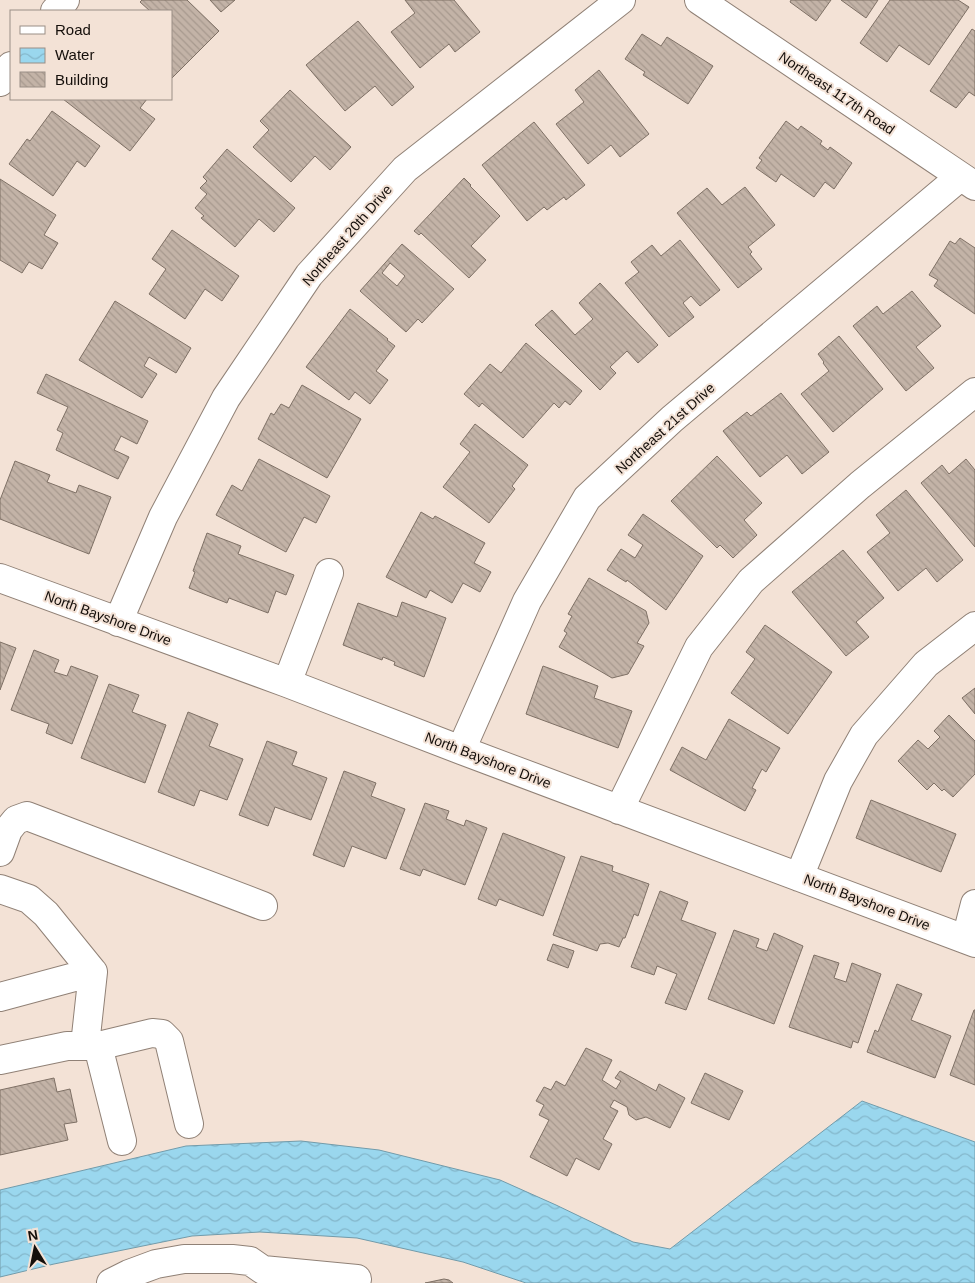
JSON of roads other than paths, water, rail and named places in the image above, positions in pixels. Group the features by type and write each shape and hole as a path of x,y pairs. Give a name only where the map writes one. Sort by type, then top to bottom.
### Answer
{"street":[{"path":"56,10 65,0"},
{"name":"Northeast 20th Drive","path":"118,622 163,517 226,398 309,275 405,169 621,0"},
{"name":"Northeast 117th Road","path":"699,0 968,182"},
{"path":"0,82 10,67"},
{"name":"Northeast 21st Drive","path":"461,750 527,601 587,498 672,419 968,182"},
{"path":"619,810 699,648 751,581 860,485 975,392"},
{"path":"288,683 328,573"},
{"name":"North Bayshore Drive","path":"0,578 288,683 619,810 970,941"},
{"path":"799,877 838,781 864,735 926,664 975,626"},
{"path":"0,852 8,830 16,820 27,816 263,906"},
{"path":"0,889 29,899 46,914 93,972 92,1046 122,1141"},
{"path":"970,941 975,904"},
{"path":"0,997 93,972"},
{"path":"0,1060 67,1046 92,1046 152,1033 162,1034 169,1041 189,1124"},
{"path":"111,1283 128,1274 156,1264 184,1259 214,1271 250,1261 263,1270 357,1279"}],"water":[{"path":"862,1101 975,1142 975,1283 526,1283 463,1262 357,1238 260,1232 192,1236 0,1277 0,1190 186,1146 301,1141 379,1150 500,1180 633,1242 670,1249"}]}
